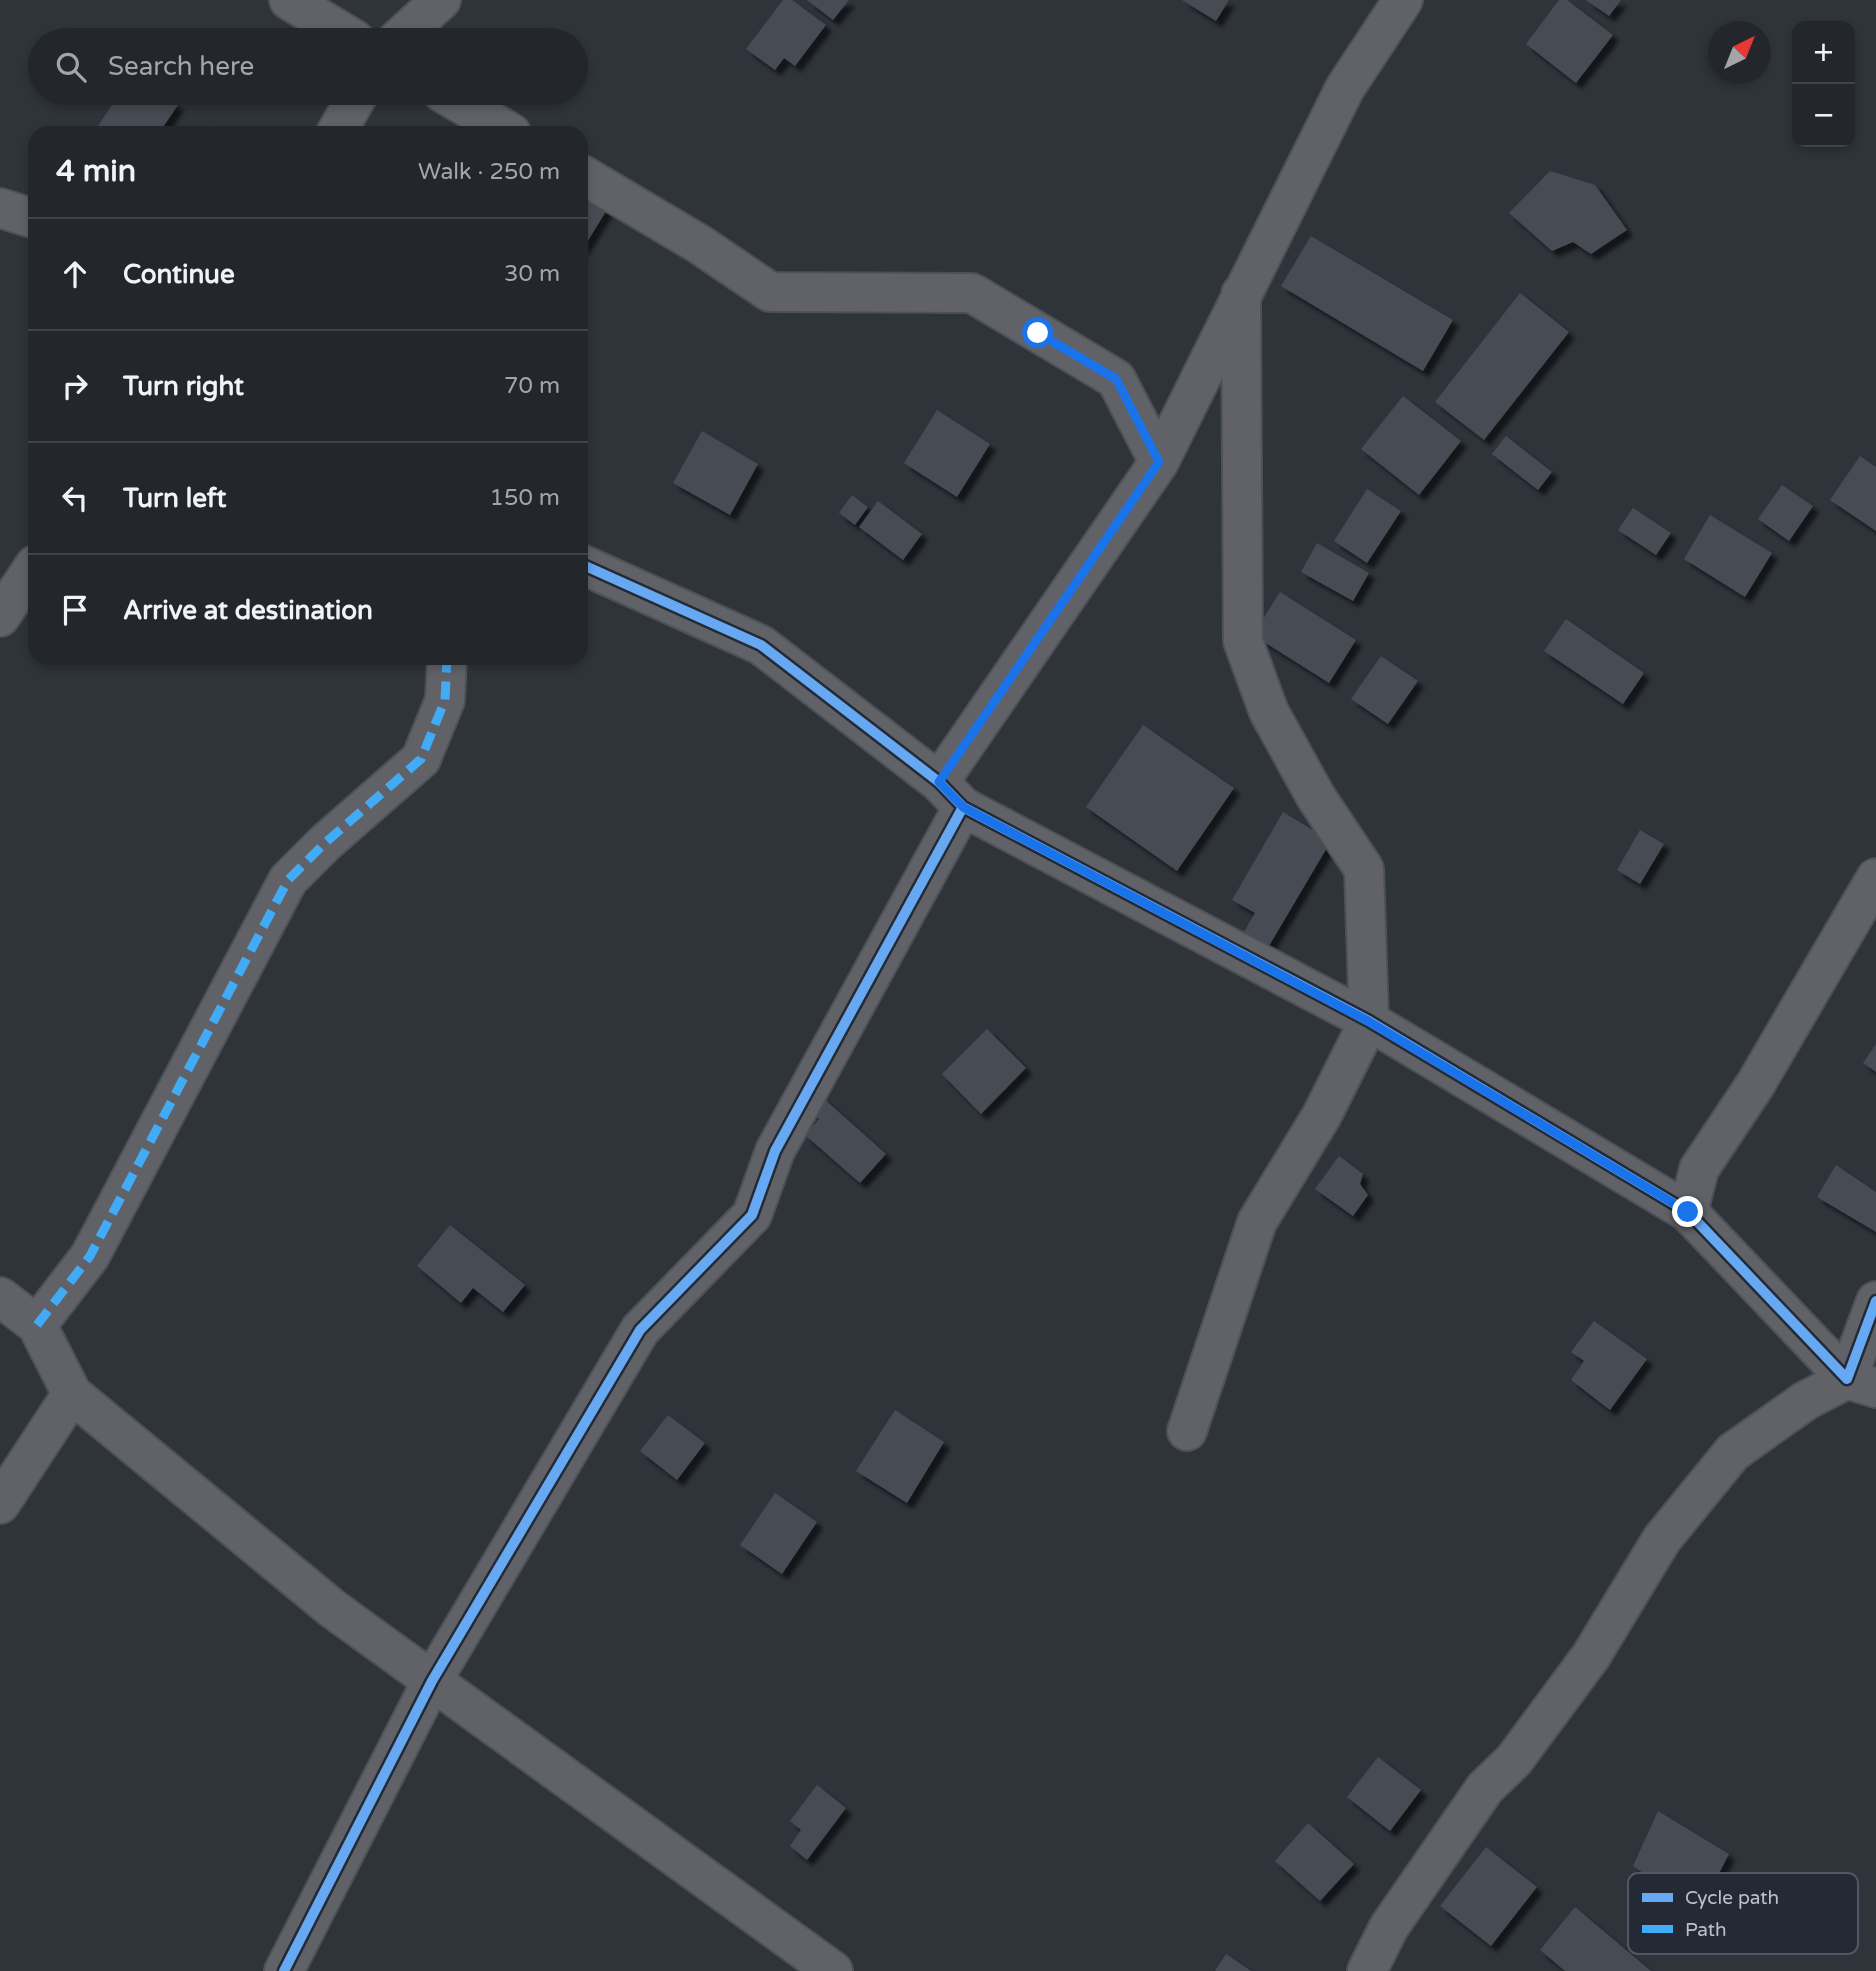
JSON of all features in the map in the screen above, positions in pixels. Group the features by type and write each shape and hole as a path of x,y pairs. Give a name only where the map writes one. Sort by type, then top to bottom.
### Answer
{"street":[{"path":"289,0 335,28"},
{"path":"410,28 441,0"},
{"path":"284,1971 432,1681 640,1329 752,1215 775,1152 951,794 1159,462 1345,88 1402,0"},
{"path":"340,126 352,105"},
{"path":"463,105 499,126"},
{"path":"588,178 699,244 770,292 972,293 1116,379 1159,462"},
{"path":"0,208 28,217"},
{"path":"1187,1432 1257,1223 1322,1115 1368,1021 1364,869 1316,797 1269,712 1243,641 1241,294"},
{"path":"588,567 761,645 951,794 1368,1021 1688,1212 1861,1384"},
{"path":"0,617 28,575"},
{"path":"37,1325 90,1256 288,880 421,759 445,700 447,665"},
{"path":"1688,1212 1699,1170 1755,1085 1876,878"},
{"path":"0,1297 37,1325 72,1394 333,1609 833,1971"},
{"path":"1861,1384 1876,1301"},
{"path":"1367,1971 1389,1927 1485,1788 1514,1760 1591,1656 1662,1538 1733,1451 1805,1401 1861,1384"},
{"path":"0,1504 72,1394"}],"building":[{"path":"783,0 792,0 826,25 795,66 784,58 775,70 746,49"},
{"path":"807,0 849,0 833,20"},
{"path":"1182,0 1229,0 1216,21"},
{"path":"1559,0 1567,0 1613,35 1576,83 1526,44"},
{"path":"1586,0 1621,0 1609,16"},
{"path":"112,105 178,105 164,126 98,126"},
{"path":"1550,171 1595,185 1627,230 1591,254 1573,242 1552,251 1509,213"},
{"path":"588,195 608,208 588,241"},
{"path":"1311,236 1453,320 1423,371 1281,286"},
{"path":"1520,293 1569,332 1484,440 1435,402"},
{"path":"1403,396 1461,441 1419,495 1361,449"},
{"path":"937,410 990,444 957,497 904,463"},
{"path":"702,431 758,464 730,515 673,483"},
{"path":"1506,436 1552,472 1538,490 1492,454"},
{"path":"1860,456 1876,467 1876,531 1830,500"},
{"path":"1782,485 1813,506 1789,541 1758,519"},
{"path":"1367,489 1401,511 1367,563 1334,541"},
{"path":"852,495 868,507 855,525 839,513"},
{"path":"878,501 922,534 903,560 859,527"},
{"path":"1633,508 1671,533 1656,555 1618,530"},
{"path":"1710,515 1772,553 1745,597 1684,559"},
{"path":"1317,543 1369,573 1353,601 1301,572"},
{"path":"1280,592 1356,640 1329,683 1253,635"},
{"path":"1566,619 1644,673 1623,704 1544,651"},
{"path":"1381,656 1418,681 1388,724 1351,699"},
{"path":"1143,725 1234,788 1177,871 1086,807"},
{"path":"1283,812 1331,841 1263,956 1238,942 1255,913 1232,900"},
{"path":"1640,830 1664,844 1640,884 1617,870"},
{"path":"987,1029 1026,1068 981,1114 942,1074"},
{"path":"1876,1044 1876,1072 1863,1063"},
{"path":"822,1097 886,1154 860,1183 805,1135 819,1119 812,1108"},
{"path":"1339,1156 1363,1174 1360,1184 1368,1195 1353,1216 1315,1189"},
{"path":"1836,1165 1876,1192 1876,1232 1817,1197"},
{"path":"450,1225 525,1285 503,1312 473,1288 461,1303 417,1266"},
{"path":"1594,1321 1647,1359 1610,1410 1571,1380 1584,1361 1571,1352"},
{"path":"895,1410 944,1442 907,1503 856,1471"},
{"path":"668,1415 705,1443 677,1480 640,1451"},
{"path":"775,1493 817,1522 782,1574 740,1545"},
{"path":"1378,1757 1421,1790 1390,1831 1347,1797"},
{"path":"817,1785 846,1808 807,1860 790,1846 801,1830 790,1821"},
{"path":"1658,1811 1729,1854 1719,1873 1643,1873 1633,1866"},
{"path":"1308,1823 1354,1864 1320,1901 1275,1861"},
{"path":"1486,1847 1537,1887 1491,1946 1440,1906"},
{"path":"1575,1907 1651,1971 1565,1971 1540,1950"},
{"path":"1226,1954 1251,1971 1215,1971"}],"marked path":[{"path":"37,1325 90,1256 288,880 325,843 421,759 445,700 447,665"}],"cycle path":[{"path":"588,567 761,645 939,782 963,807 1369,1021 1688,1212 1847,1379 1876,1301"},
{"path":"284,1971 432,1681 640,1330 752,1215 775,1151 963,807"}],"route":[{"path":"1038,333 1116,379 1159,462 939,782 963,807 1368,1021 1688,1212"}]}
